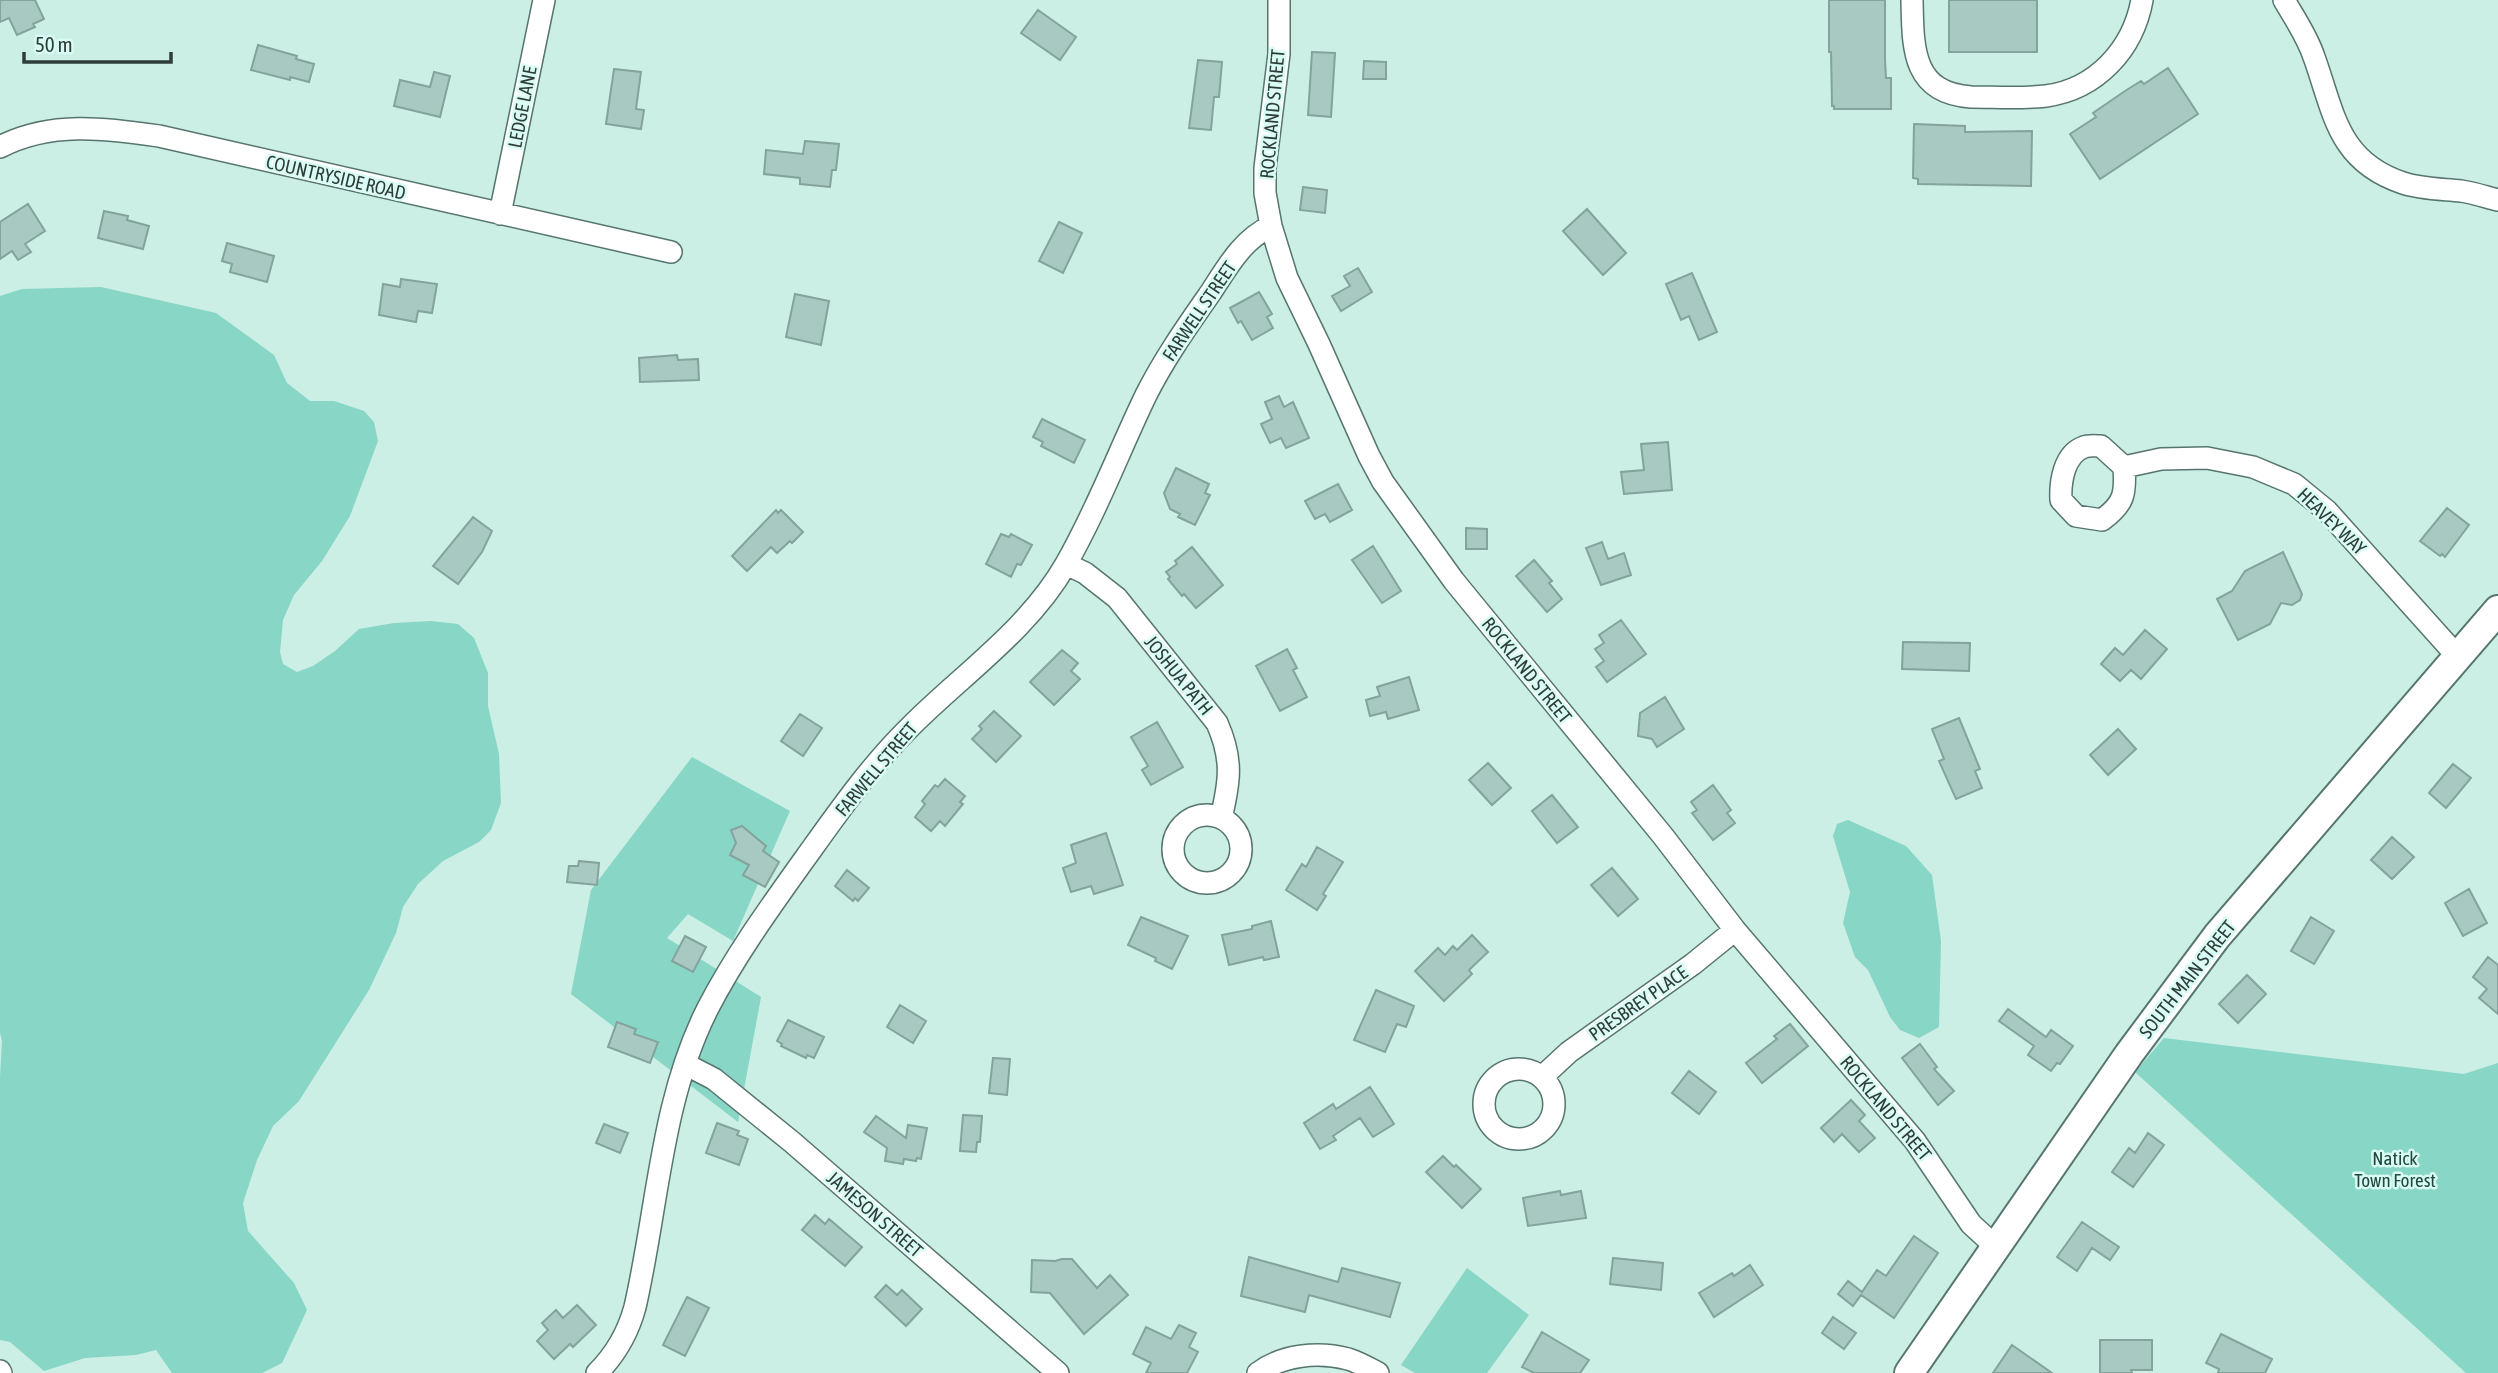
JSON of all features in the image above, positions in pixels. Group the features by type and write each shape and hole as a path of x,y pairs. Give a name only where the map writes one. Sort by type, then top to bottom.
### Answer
{"main road":[{"name":"SOUTH MAIN STREET","path":"1909,1373 2129,1054 2217,936 2498,610"}],"street":[{"name":"LEDGE LANE","path":"500,214 544,0"},
{"name":"ROCKLAND STREET","path":"1279,0 1279,54 1265,168 1265,193 1271,226 1287,278 1368,456 1383,482 1454,581 1663,836 1735,930 1915,1141 1971,1224 1996,1247"},
{"path":"1912,0 1913,49 1920,68 1933,84 1960,96 1970,97 2044,96 2065,92 2084,83 2102,72 2123,48 2133,29 2142,0"},
{"path":"2284,0 2307,38 2330,111 2340,132 2363,160 2404,183 2498,200"},
{"name":"COUNTRYSIDE ROAD","path":"0,147 27,135 64,129 90,128 159,136 671,252"},
{"name":"FARWELL STREET","path":"597,1373 619,1345 629,1327 635,1307 666,1134 685,1064 707,1010 741,949 857,787 911,726 1040,602 1066,564 1161,368 1240,249 1258,232 1271,226"},
{"name":"HEAVEY WAY","path":"2124,467 2161,459 2207,458 2253,467 2294,484 2327,511 2458,657"},
{"name":"JOSHUA PATH","path":"1066,564 1085,573 1117,598 1217,723 1226,743 1230,765 1221,818"},
{"name":"PRESBREY PLACE","path":"1542,1077 1569,1052 1693,964 1735,930"},
{"name":"JAMESON STREET","path":"685,1064 713,1079 792,1142 1058,1373"},
{"path":"1258,1373 1279,1360 1318,1354 1349,1359 1378,1373"}],"green space":[{"path":"101,287 216,313 274,355 287,383 310,401 334,401 364,411 374,422 378,441 350,516 322,561 294,595 283,620 280,652 283,664 297,672 313,666 335,651 359,629 431,621 458,624 474,638 488,673 488,706 499,754 501,803 491,830 479,842 443,861 418,884 403,907 396,933 369,990 299,1101 273,1126 257,1160 243,1203 248,1231 294,1283 307,1310 282,1363 262,1373 172,1373 156,1350 136,1355 85,1358 44,1371 10,1342 0,1340 0,296 22,289"},
{"path":"692,757 790,811 733,941 688,914 667,938 761,997 738,1122 571,994 591,890"},
{"path":"1848,820 1906,846 1932,875 1941,941 1939,1027 1919,1038 1900,1030 1890,1017 1868,970 1855,957 1843,923 1850,892 1833,836 1837,824"},
{"name":"Natick Town Forest","path":"2164,1038 2464,1074 2498,1063 2498,1373 2466,1373 2135,1072"},
{"path":"1467,1268 1529,1315 1487,1373 1415,1373 1401,1365"}],"building":[{"path":"0,0 35,0 44,19 33,24 35,27 17,35 9,18 0,22"},
{"path":"1829,0 1885,0 1885,60 1886,78 1891,78 1891,109 1834,109 1832,106"},
{"path":"1949,0 2037,0 2037,52 1949,52"},
{"path":"1038,10 1076,37 1060,60 1021,33"},
{"path":"258,45 297,56 296,59 314,64 309,82 251,70"},
{"path":"1312,52 1335,53 1331,117 1308,115"},
{"path":"1198,60 1222,62 1219,97 1214,97 1211,130 1189,128"},
{"path":"1364,61 1386,62 1386,79 1363,79"},
{"path":"2168,68 2198,114 2100,179 2070,134 2096,117 2093,113 2125,91 2141,81 2144,84"},
{"path":"614,69 641,72 636,109 644,110 641,129 606,124"},
{"path":"434,72 450,76 440,117 394,106 400,80 430,87"},
{"path":"1914,124 1965,126 1965,132 2032,131 2031,186 1918,184 1918,179 1913,178"},
{"path":"805,141 839,144 836,170 832,170 830,187 800,184 800,178 764,174 766,150 803,154"},
{"path":"1303,187 1327,190 1325,213 1300,210"},
{"path":"28,204 45,231 25,244 31,252 18,260 12,251 0,259 0,222"},
{"path":"1587,209 1626,253 1603,275 1563,231"},
{"path":"104,211 128,216 127,220 149,226 143,249 98,238"},
{"path":"1059,222 1082,233 1063,273 1039,261"},
{"path":"227,243 274,256 267,282 230,272 232,264 222,261"},
{"path":"1358,268 1372,292 1341,311 1332,296 1350,286 1344,276"},
{"path":"1692,273 1717,332 1699,340 1689,316 1681,320 1666,284"},
{"path":"401,279 437,284 432,313 418,311 416,322 379,315 383,284 400,287"},
{"path":"1259,292 1272,314 1267,317 1273,328 1252,340 1230,308"},
{"path":"795,294 829,301 821,345 786,337"},
{"path":"677,355 678,360 698,359 699,380 640,382 639,358"},
{"path":"1279,396 1284,407 1293,402 1309,438 1286,448 1281,438 1270,443 1261,424 1272,419 1265,402"},
{"path":"1042,419 1085,440 1074,463 1041,446 1043,442 1033,437"},
{"path":"1668,442 1672,490 1624,494 1621,472 1644,470 1641,444"},
{"path":"1176,468 1209,484 1205,493 1210,495 1195,525 1178,517 1180,514 1170,509 1164,493"},
{"path":"1338,484 1352,510 1330,522 1325,514 1315,519 1305,501"},
{"path":"2447,508 2469,525 2445,557 2420,541"},
{"path":"776,510 778,513 781,510 803,532 777,553 771,547 747,571 732,556"},
{"path":"473,517 492,531 482,552 458,584 433,566"},
{"path":"1466,528 1487,529 1487,549 1466,549"},
{"path":"1001,534 1009,537 1011,534 1032,545 1021,565 1017,564 1011,577 986,564"},
{"path":"1602,542 1608,559 1624,553 1631,575 1601,585 1586,548"},
{"path":"1373,546 1401,591 1382,603 1352,560"},
{"path":"1192,547 1223,585 1196,608 1184,594 1182,596 1168,579 1170,577 1166,572"},
{"path":"2283,552 2302,594 2300,600 2292,605 2281,603 2270,624 2238,640 2217,599 2232,591 2245,571"},
{"path":"1534,560 1552,581 1549,583 1562,599 1547,612 1516,576"},
{"path":"1621,620 1646,654 1607,682 1596,667 1604,661 1595,649 1604,643 1599,635"},
{"path":"2145,630 2167,649 2141,679 2131,670 2120,681 2101,664 2115,648 2123,655"},
{"path":"1903,642 1970,643 1969,671 1902,669"},
{"path":"1287,649 1297,668 1293,670 1307,697 1280,711 1256,666"},
{"path":"1062,650 1078,663 1071,671 1080,679 1054,705 1030,682"},
{"path":"1409,677 1419,710 1388,719 1386,712 1370,716 1366,700 1380,696 1377,687"},
{"path":"1665,697 1684,729 1657,747 1652,739 1638,736 1640,713"},
{"path":"994,711 1021,736 996,762 972,739 982,729 979,726"},
{"path":"800,714 822,728 803,756 781,741"},
{"path":"1959,718 1980,769 1975,771 1982,788 1956,799 1939,761 1944,759 1932,729"},
{"path":"1157,722 1183,767 1151,785 1142,770 1148,766 1131,737"},
{"path":"2118,729 2136,749 2108,775 2090,755"},
{"path":"1488,763 1511,788 1492,805 1469,780"},
{"path":"2453,764 2471,778 2446,808 2429,793"},
{"path":"945,779 965,796 960,802 963,804 945,826 940,821 931,831 915,817 925,804 922,801 935,785 938,787"},
{"path":"1713,785 1731,810 1727,813 1735,823 1713,840 1692,813 1697,810 1691,802"},
{"path":"1552,795 1578,827 1557,843 1532,811"},
{"path":"742,826 766,846 763,851 779,862 765,887 743,875 749,865 730,855 736,843 731,830"},
{"path":"1106,833 1123,885 1094,894 1091,886 1071,892 1063,868 1076,863 1071,845"},
{"path":"2392,837 2414,857 2392,879 2371,860"},
{"path":"1317,847 1343,862 1323,894 1326,896 1317,910 1286,890 1302,864 1306,867"},
{"path":"579,861 599,863 597,885 567,882 569,866 578,866"},
{"path":"1612,868 1638,899 1618,916 1591,885"},
{"path":"847,870 869,888 858,901 855,898 853,901 835,886"},
{"path":"2469,889 2487,923 2463,936 2445,903"},
{"path":"1141,917 1188,936 1172,969 1128,945"},
{"path":"2311,917 2334,931 2314,964 2291,951"},
{"path":"1271,921 1279,957 1264,960 1263,957 1229,965 1222,935 1252,929 1252,926"},
{"path":"1472,935 1488,952 1469,970 1472,974 1444,1001 1415,971 1438,948 1445,955 1453,946 1457,950"},
{"path":"685,936 706,947 693,972 672,961"},
{"path":"2488,957 2498,965 2498,1014 2479,998 2487,989 2473,977"},
{"path":"2247,975 2266,994 2238,1023 2219,1004"},
{"path":"1376,990 1414,1006 1406,1027 1397,1024 1385,1052 1354,1040"},
{"path":"900,1005 926,1021 913,1043 887,1027"},
{"path":"2008,1009 2046,1037 2051,1030 2073,1046 2060,1064 2057,1063 2051,1071 2028,1055 2034,1046 1999,1021"},
{"path":"788,1020 824,1037 814,1058 807,1055 806,1058 781,1046 777,1041"},
{"path":"617,1022 636,1029 634,1034 658,1042 650,1063 608,1047"},
{"path":"1790,1024 1808,1046 1762,1083 1746,1063 1777,1039 1774,1036"},
{"path":"1920,1044 1937,1067 1934,1069 1954,1091 1938,1105 1902,1058"},
{"path":"993,1058 1010,1059 1007,1095 989,1093"},
{"path":"1689,1071 1716,1092 1699,1114 1672,1093"},
{"path":"1370,1087 1394,1124 1373,1137 1360,1118 1333,1136 1336,1140 1320,1149 1304,1123 1333,1104 1336,1109"},
{"path":"1851,1100 1865,1115 1859,1121 1875,1138 1859,1152 1842,1134 1834,1142 1821,1128"},
{"path":"963,1115 982,1116 980,1142 977,1142 976,1152 960,1151"},
{"path":"876,1116 906,1138 908,1125 927,1128 921,1159 904,1159 903,1164 885,1161 887,1148 864,1132"},
{"path":"717,1123 739,1131 737,1135 748,1139 739,1165 706,1153"},
{"path":"604,1124 628,1133 620,1153 596,1143"},
{"path":"2148,1133 2164,1145 2133,1187 2112,1172 2129,1148 2135,1153"},
{"path":"1443,1156 1481,1189 1462,1208 1426,1172"},
{"path":"1560,1191 1561,1195 1581,1191 1586,1218 1528,1226 1523,1198"},
{"path":"815,1215 825,1224 829,1219 862,1247 845,1266 802,1230"},
{"path":"2082,1222 2119,1247 2110,1260 2092,1248 2077,1271 2057,1257"},
{"path":"1914,1236 1938,1253 1894,1318 1861,1295 1853,1306 1838,1294 1848,1281 1862,1292 1877,1270 1886,1276"},
{"path":"1249,1257 1338,1282 1342,1268 1400,1283 1390,1317 1309,1295 1305,1312 1241,1296"},
{"path":"1613,1258 1663,1263 1661,1290 1610,1284"},
{"path":"1072,1259 1097,1288 1110,1275 1128,1295 1084,1334 1050,1293 1031,1292 1032,1260"},
{"path":"1750,1265 1763,1285 1714,1317 1699,1293"},
{"path":"886,1285 897,1295 902,1290 922,1309 906,1326 875,1297"},
{"path":"687,1297 709,1308 685,1356 663,1345"},
{"path":"577,1305 596,1325 573,1347 570,1344 554,1359 537,1341 548,1330 542,1323 556,1310 563,1318"},
{"path":"1833,1317 1856,1333 1844,1349 1822,1333"},
{"path":"1179,1325 1196,1333 1189,1347 1198,1352 1187,1373 1146,1373 1151,1363 1133,1354 1146,1327 1171,1339"},
{"path":"1542,1332 1589,1360 1580,1373 1534,1373 1522,1367"},
{"path":"2221,1334 2272,1359 2265,1373 2218,1373 2219,1369 2206,1363"},
{"path":"2100,1340 2152,1340 2152,1370 2100,1373"},
{"path":"2012,1345 2052,1373 1993,1373"}]}
